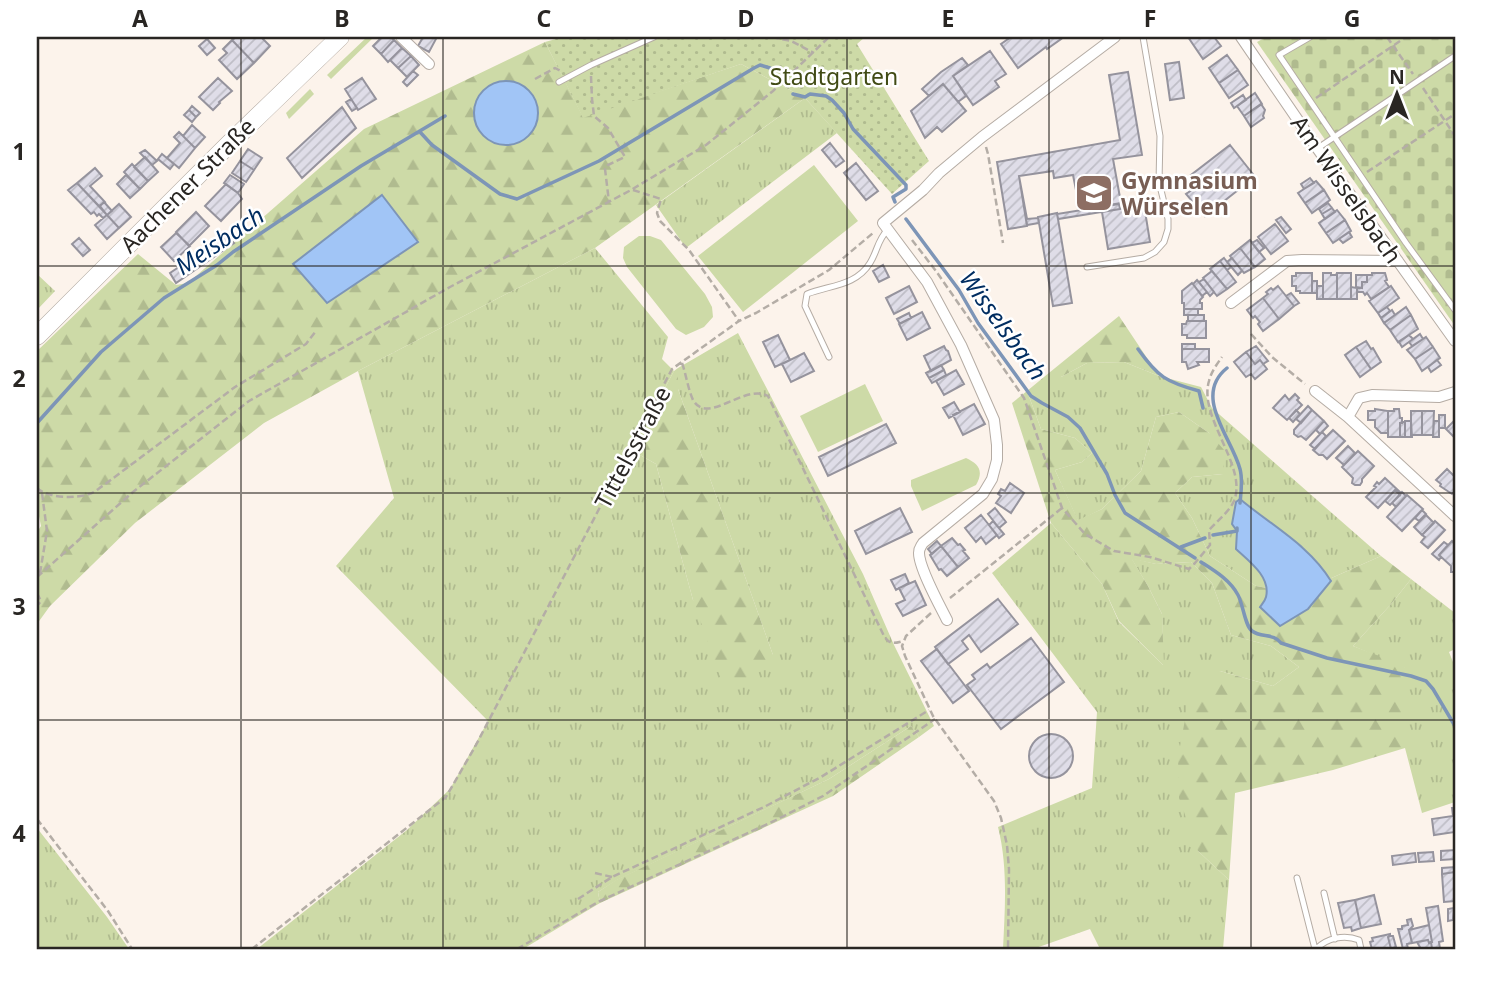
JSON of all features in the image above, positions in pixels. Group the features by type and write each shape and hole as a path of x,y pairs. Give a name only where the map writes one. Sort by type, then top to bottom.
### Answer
{"main road":[{"name":"Aachener Straße","path":"37,335 238,134 340,37"}],"street":[{"path":"401,37 429,64"},
{"path":"947,620 923,568 920,549 983,494 992,479 997,460 994,420 961,345 927,282 885,226 892,215 982,137 1115,37"},
{"name":"Am Wisselsbach","path":"1241,37 1455,341"},
{"path":"1231,303 1287,261 1398,261"},
{"path":"1315,391 1348,417 1455,516"},
{"path":"1348,417 1359,398 1372,395 1439,397 1455,392"}],"lane":[{"path":"559,82 654,37"},
{"path":"1087,267 1144,258 1155,252 1164,242 1168,229 1159,182 1160,136 1143,37"},
{"path":"1310,37 1279,55 1406,243 1455,310"},
{"path":"1317,148 1455,56"},
{"path":"829,356 805,306 807,294 860,276 870,264 885,226"},
{"path":"1297,878 1315,949 1324,942 1349,936 1359,940 1361,949"},
{"path":"1324,892 1335,939"}],"path":[{"path":"772,37 791,41 814,53"},
{"path":"38,576 133,492 249,401 450,287 631,190 706,145 773,91 829,37"},
{"path":"1311,101 1406,37"},
{"path":"591,65 594,116 608,128 625,157 605,169 609,202"},
{"path":"535,79 555,68 571,75"},
{"path":"1361,176 1455,114"},
{"path":"982,137 988,154 1003,243"},
{"path":"631,190 661,199 657,213 660,221 689,250 738,321"},
{"path":"892,215 936,271 1024,398 1062,508 1085,534 1114,551 1150,557 1189,569 1210,545 1209,530 1234,500 1236,479 1211,413 1208,397 1208,383 1222,357"},
{"name":"Tittelsstraße","path":"252,949 446,797 476,745 672,369 738,321 829,270 885,226"},
{"path":"37,488 42,493 65,497 88,495 235,387 306,344 316,331"},
{"path":"1251,334 1272,357 1315,391"},
{"path":"682,362 694,401 704,409 717,408 747,394 762,393 768,396 884,636 892,644 903,641"},
{"path":"38,576 47,531 42,493"},
{"path":"1008,949 1009,869 1002,818 994,801 935,719 902,646 906,636 940,606 1062,508"},
{"path":"37,593 41,601 37,606"},
{"path":"578,899 612,877 764,807 821,777 930,709"},
{"path":"517,949 600,901 823,796 935,719"},
{"path":"37,819 108,911 132,949"},
{"path":"595,873 612,877"}],"green space":[{"path":"367,37 374,37 331,79 327,75"},
{"name":"Stadtgarten","path":"563,37 865,37 857,44 929,161 892,194 805,98 741,64 583,118 545,42"},
{"path":"1266,37 1455,37 1455,326 1257,42"},
{"path":"545,42 583,117 741,64 805,98 595,248 264,423 135,523 50,606 37,624 37,532 41,526 37,506 37,351 138,254 176,285 188,283 364,129"},
{"path":"310,89 314,94 289,119 286,113"},
{"path":"805,98 837,133 686,248 656,205"},
{"path":"814,165 858,221 743,312 698,256"},
{"path":"639,236 661,240 705,294 712,307 713,317 704,327 686,335 676,329 627,267 623,258 624,247"},
{"path":"595,248 668,337 662,359 674,371 630,453 656,464 693,600 773,655 678,389 678,368 738,333 863,574 934,726 919,737 911,726 829,779 617,880 598,892 600,903 523,949 257,949 407,830 450,789 488,721 336,566 394,498 358,371"},
{"path":"37,274 55,291 37,310"},
{"path":"1119,316 1159,376 1124,362 1087,363 1061,377 1044,377"},
{"path":"1124,362 1159,376 1201,387 1212,408 1381,556 1327,580 1304,595 1256,586 1210,556 1192,518 1175,493 1192,477 1223,474 1209,433 1179,412 1156,417 1141,471 1102,509 1078,521 1055,470 1082,462 1092,453 1075,438 1041,429 1027,391 1044,377 1061,377 1087,363"},
{"path":"678,368 678,389 773,655 753,678 733,686 724,687 693,600 656,464 630,453"},
{"path":"865,384 883,421 818,452 800,416"},
{"path":"1027,391 1041,429 1075,438 1092,453 1082,462 1055,470 1078,520 1102,509 1141,471 1156,417 1179,412 1209,433 1225,451 1223,474 1192,477 1175,493 1192,518 1210,556 1256,586 1304,595 1327,580 1381,556 1411,579 1353,646 1406,668 1405,748 1333,770 1235,793 1229,880 1198,851 1179,798 1178,757 1187,709 1196,692 1220,671 1273,686 1299,667 1271,646 1231,635 1212,583 1191,562 1156,564 1132,559 1162,614 1164,666 1119,621 1102,584 1051,523 1012,403"},
{"path":"966,458 979,469 980,476 976,485 922,511 911,480"},
{"path":"1051,523 1102,584 1119,622 1163,665 1162,614 1131,558 1156,564 1191,562 1212,583 1231,635 1271,646 1299,667 1273,686 1220,671 1198,851 1229,880 1223,949 1100,949 1090,929 1033,949 1003,949 1005,872 998,827 1092,788 1097,712 992,573"},
{"path":"1411,579 1455,613 1455,649 1449,652 1455,667 1455,802 1422,813 1405,748 1405,668 1353,646"},
{"path":"911,726 919,737 833,796 600,903 598,892 616,880 829,779"},
{"path":"37,828 107,917 129,949 37,949"}],"water":[{"path":"500,81 512,81 529,90 536,101 536,125 529,136 512,145 500,145 488,140 479,131 474,119 474,107 479,95 488,86"},
{"path":"382,195 418,242 327,303 293,264"},
{"path":"1240,499 1301,546 1331,581 1308,609 1280,626 1260,607 1266,598 1267,590 1262,576 1236,549 1237,531 1232,524 1236,502"}],"building":[{"path":"236,37 261,37 270,46 254,63 232,40"},
{"path":"382,37 391,37 394,40 381,54 373,46"},
{"path":"423,37 437,37 429,52 418,46"},
{"path":"1011,37 1061,39 1018,68 1001,44"},
{"path":"1188,37 1214,37 1221,46 1203,59"},
{"path":"207,39 215,48 207,55 199,46"},
{"path":"232,40 254,63 237,79 219,60 227,53 223,49"},
{"path":"394,40 402,48 388,62 381,54"},
{"path":"402,48 411,56 398,68 390,60"},
{"path":"990,51 1006,74 995,81 999,87 973,105 953,76"},
{"path":"1227,55 1238,70 1219,83 1209,68"},
{"path":"411,56 419,65 407,77 398,68"},
{"path":"962,58 968,65 953,76 966,96 958,102 943,84 929,96 922,89 941,72"},
{"path":"1179,62 1184,98 1170,100 1165,64"},
{"path":"1238,70 1248,85 1229,98 1219,83"},
{"path":"413,71 418,75 407,86 403,82"},
{"path":"1128,72 1142,155 1113,159 1121,203 1080,210 1073,175 1054,178 1053,171 1019,176 1027,226 1008,229 997,162 1120,140 1109,75"},
{"path":"218,78 232,91 213,110 199,97"},
{"path":"362,78 376,99 358,110 345,89"},
{"path":"943,84 966,111 942,132 937,127 925,138 911,111"},
{"path":"1255,93 1262,104 1244,116 1237,106"},
{"path":"1243,95 1246,100 1234,108 1231,103"},
{"path":"351,99 357,108 352,111 346,102"},
{"path":"1261,104 1265,110 1264,118 1251,127 1244,116"},
{"path":"192,106 200,113 196,117 189,110"},
{"path":"342,107 356,128 302,178 287,158"},
{"path":"189,110 196,117 192,122 184,115"},
{"path":"192,125 205,137 195,148 183,136"},
{"path":"179,132 195,148 179,168 167,158 180,143 174,137"},
{"path":"830,143 844,161 836,167 822,150"},
{"path":"1230,145 1256,178 1205,216 1186,194 1199,185 1191,175"},
{"path":"248,149 262,158 254,170 240,161"},
{"path":"145,150 157,161 152,165 140,153"},
{"path":"162,154 174,164 170,169 158,159"},
{"path":"145,157 158,172 148,181 134,167"},
{"path":"240,161 254,170 246,182 232,173"},
{"path":"856,163 878,191 866,200 844,173"},
{"path":"132,164 148,181 140,189 124,172"},
{"path":"95,168 102,176 90,186 105,202 99,206 77,183"},
{"path":"126,175 140,189 130,198 117,184"},
{"path":"230,175 244,184 238,193 224,183"},
{"path":"1019,176 1027,219 1038,218 1039,223 1027,225"},
{"path":"1310,178 1314,183 1304,189 1301,184"},
{"path":"1316,181 1324,190 1305,203 1298,193"},
{"path":"77,183 107,215 103,218 94,212 91,214 68,190"},
{"path":"226,184 242,199 221,221 205,206"},
{"path":"1324,190 1330,200 1312,213 1305,203"},
{"path":"104,202 112,211 107,215 100,206"},
{"path":"1328,203 1332,208 1322,214 1319,209"},
{"path":"119,204 131,217 119,228 107,215"},
{"path":"1119,204 1120,209 1058,219 1057,214"},
{"path":"1144,205 1150,242 1108,249 1102,212"},
{"path":"1332,208 1335,212 1325,219 1322,214"},
{"path":"1337,210 1345,220 1326,233 1319,223"},
{"path":"196,212 209,226 189,246 176,232"},
{"path":"1057,213 1072,303 1053,306 1038,217"},
{"path":"107,215 119,228 107,239 95,225"},
{"path":"1281,217 1291,229 1286,233 1276,220"},
{"path":"1345,220 1351,231 1333,243 1326,233"},
{"path":"1275,224 1288,241 1271,254 1258,237"},
{"path":"1349,232 1352,237 1343,243 1339,239"},
{"path":"176,233 190,246 174,261 161,247"},
{"path":"226,235 234,243 176,283 170,273"},
{"path":"79,238 90,250 83,256 72,244"},
{"path":"1250,240 1265,259 1255,267 1240,248"},
{"path":"1257,240 1264,248 1259,252 1252,243"},
{"path":"1240,248 1255,267 1244,273 1230,256"},
{"path":"1224,258 1231,267 1227,270 1220,261"},
{"path":"1232,258 1242,271 1238,275 1227,262"},
{"path":"1220,261 1236,282 1227,289 1210,269"},
{"path":"883,265 889,277 879,282 873,271"},
{"path":"1212,271 1227,289 1217,296 1203,278"},
{"path":"1296,273 1312,273 1312,293 1300,293 1296,291 1296,286 1292,286 1292,276 1296,276"},
{"path":"1323,273 1337,273 1337,299 1323,299"},
{"path":"1337,273 1351,273 1351,299 1337,299"},
{"path":"1385,273 1385,281 1389,287 1371,299 1367,293 1365,295 1363,292 1357,292 1357,288 1362,288 1362,282 1367,282 1367,275"},
{"path":"1356,275 1367,275 1367,282 1362,282 1362,288 1356,287"},
{"path":"1204,279 1214,292 1210,296 1199,282"},
{"path":"1197,280 1207,292 1202,296 1193,284"},
{"path":"1312,281 1317,281 1317,293 1312,293"},
{"path":"1192,283 1203,297 1200,300 1202,309 1184,309 1182,291"},
{"path":"909,286 917,302 894,314 886,298"},
{"path":"1278,286 1294,306 1279,319 1263,298 1271,288 1273,290"},
{"path":"1317,286 1323,286 1323,299 1317,299"},
{"path":"1391,286 1399,298 1378,313 1369,301"},
{"path":"1351,287 1357,288 1357,299 1351,299"},
{"path":"1291,293 1299,303 1294,306 1286,296"},
{"path":"1263,298 1279,319 1263,331 1258,324 1260,322 1247,310"},
{"path":"1387,307 1390,311 1381,318 1378,313"},
{"path":"1406,307 1411,315 1390,330 1384,323"},
{"path":"1184,309 1198,309 1198,315 1184,315"},
{"path":"1392,310 1395,315 1384,323 1381,318"},
{"path":"922,312 930,328 907,340 899,324"},
{"path":"909,313 911,318 900,324 897,319"},
{"path":"1188,315 1204,315 1204,321 1188,321"},
{"path":"1411,315 1418,329 1398,342 1390,330"},
{"path":"1187,321 1206,321 1206,338 1187,338 1187,335 1182,335 1182,324"},
{"path":"1420,334 1423,339 1412,346 1409,342"},
{"path":"778,335 790,360 775,367 763,342"},
{"path":"1409,335 1413,339 1402,347 1399,342"},
{"path":"1426,337 1433,347 1415,359 1407,350"},
{"path":"1366,341 1381,362 1371,369 1356,347"},
{"path":"1182,344 1195,344 1195,349 1182,349"},
{"path":"944,346 951,360 931,371 924,356"},
{"path":"1256,346 1268,361 1263,364 1260,360 1255,364 1246,352"},
{"path":"1356,347 1371,369 1360,377 1345,355"},
{"path":"1433,347 1440,358 1422,371 1415,359"},
{"path":"1182,349 1209,349 1209,362 1197,362 1199,365 1188,369 1186,362 1182,362"},
{"path":"1246,352 1255,364 1260,360 1267,369 1255,379 1251,374 1246,377 1234,362"},
{"path":"804,353 814,371 791,382 782,364"},
{"path":"1437,360 1441,365 1431,372 1428,367"},
{"path":"941,365 944,370 929,378 926,373"},
{"path":"944,370 946,375 932,383 929,378"},
{"path":"956,370 964,384 944,395 936,381"},
{"path":"1295,394 1302,405 1287,420 1273,408 1285,395 1289,400"},
{"path":"954,402 960,412 949,418 943,408"},
{"path":"974,404 985,424 963,435 953,415"},
{"path":"1308,406 1312,410 1301,423 1296,419"},
{"path":"1399,409 1402,418 1400,437 1388,437 1388,411"},
{"path":"1296,410 1300,414 1293,422 1289,418"},
{"path":"1312,410 1324,421 1306,440 1294,434 1294,430"},
{"path":"1368,411 1388,411 1388,433 1381,433 1375,427 1375,420 1368,420"},
{"path":"1411,411 1422,411 1422,435 1411,435"},
{"path":"1422,411 1434,411 1433,435 1422,435"},
{"path":"1439,415 1445,415 1445,428 1439,428"},
{"path":"1455,420 1455,438 1446,429"},
{"path":"1324,421 1328,426 1320,434 1316,430"},
{"path":"1405,421 1411,421 1412,437 1405,437"},
{"path":"1434,421 1439,421 1439,437 1433,437"},
{"path":"1402,422 1405,422 1405,437 1400,437"},
{"path":"886,424 896,443 828,476 819,457"},
{"path":"1333,430 1345,441 1327,459 1313,450"},
{"path":"1322,432 1326,436 1315,449 1310,445"},
{"path":"1348,446 1355,453 1344,465 1336,458"},
{"path":"1358,451 1374,466 1360,485 1355,485 1352,483 1353,478 1342,467"},
{"path":"1447,469 1455,477 1455,490 1452,494 1436,480"},
{"path":"1385,478 1401,493 1400,495 1395,490 1378,508 1366,497 1376,487 1374,486 1377,482 1379,484"},
{"path":"1010,483 1024,493 1011,513 996,503 1001,496 998,494 1001,489 1005,491"},
{"path":"1395,490 1400,495 1390,505 1385,501"},
{"path":"1402,492 1406,496 1396,507 1392,503"},
{"path":"1407,495 1423,509 1402,531 1387,517"},
{"path":"900,508 912,532 866,554 855,531"},
{"path":"995,508 1006,522 999,528 988,514"},
{"path":"1422,510 1426,514 1419,521 1415,518"},
{"path":"981,515 997,535 986,544 981,537 976,542 965,528"},
{"path":"1426,515 1434,523 1422,535 1414,527"},
{"path":"993,521 1004,534 999,538 989,525"},
{"path":"1435,521 1445,530 1428,548 1421,542 1425,537 1422,535"},
{"path":"952,538 960,544 969,558 958,567 941,546"},
{"path":"937,541 941,546 932,554 928,549"},
{"path":"1452,541 1455,544 1455,572 1451,572 1451,566 1439,555"},
{"path":"1444,542 1448,545 1439,555 1439,560 1432,554"},
{"path":"941,546 958,567 947,576 939,570 930,555"},
{"path":"905,574 909,583 896,590 891,580"},
{"path":"915,581 926,605 903,616 896,604 905,600 899,588"},
{"path":"998,599 1018,624 981,652 969,635 962,641 968,649 948,664 935,647"},
{"path":"1031,638 1064,682 1001,729 967,685 975,679 972,675 987,664 990,668"},
{"path":"937,649 969,691 953,703 921,661"},
{"path":"1051,734 1066,741 1073,756 1066,771 1051,778 1036,771 1029,756 1036,741"},
{"path":"1452,808 1455,808 1455,832 1434,835 1432,819 1453,816"},
{"path":"1455,850 1455,859 1441,860 1441,851"},
{"path":"1433,852 1434,861 1419,862 1418,853"},
{"path":"1415,853 1416,862 1393,865 1392,856"},
{"path":"1455,867 1455,872 1442,874 1442,868"},
{"path":"1455,872 1455,901 1444,902 1442,874"},
{"path":"1374,895 1381,924 1361,928 1355,900"},
{"path":"1355,900 1361,928 1352,931 1351,927 1344,928 1338,903"},
{"path":"1438,906 1443,941 1439,942 1440,949 1432,949 1426,908"},
{"path":"1454,908 1453,920 1448,921 1448,909"},
{"path":"1411,919 1413,926 1409,930 1412,943 1407,944 1408,949 1403,949 1398,929 1408,925 1407,920"},
{"path":"1429,925 1432,942 1429,943 1428,940 1412,943 1409,930"},
{"path":"1390,934 1388,937 1391,949 1372,949 1372,938"},
{"path":"1393,936 1396,947 1391,949 1388,937"},
{"path":"1428,940 1432,949 1421,949 1417,942"}],"waterway":[{"name":"Wisselsbach","path":"420,132 432,145 500,194 517,199 599,161 754,68 760,65 770,68"},
{"name":"Wisselsbach","path":"793,94 805,97 810,94 826,96 832,100 853,129 906,185 906,189 893,197 895,202"},
{"name":"Meisbach","path":"37,423 101,352 164,298 361,166 445,116"},
{"name":"Wisselsbach","path":"906,219 959,290 978,323 1031,396 1068,417 1080,428 1107,474 1125,513 1195,558"},
{"path":"1138,349 1164,377 1178,385 1199,391 1203,408"},
{"path":"1227,368 1217,379 1213,391 1214,404 1240,469 1240,503"},
{"path":"1213,535 1237,531 1237,528"},
{"path":"1181,547 1205,538"},
{"name":"Wisselsbach","path":"1201,562 1222,576 1235,590 1252,631 1327,658 1426,681 1455,726"}],"place":[{"name":"Gymnasium Würselen","path":"1094,193"}]}
